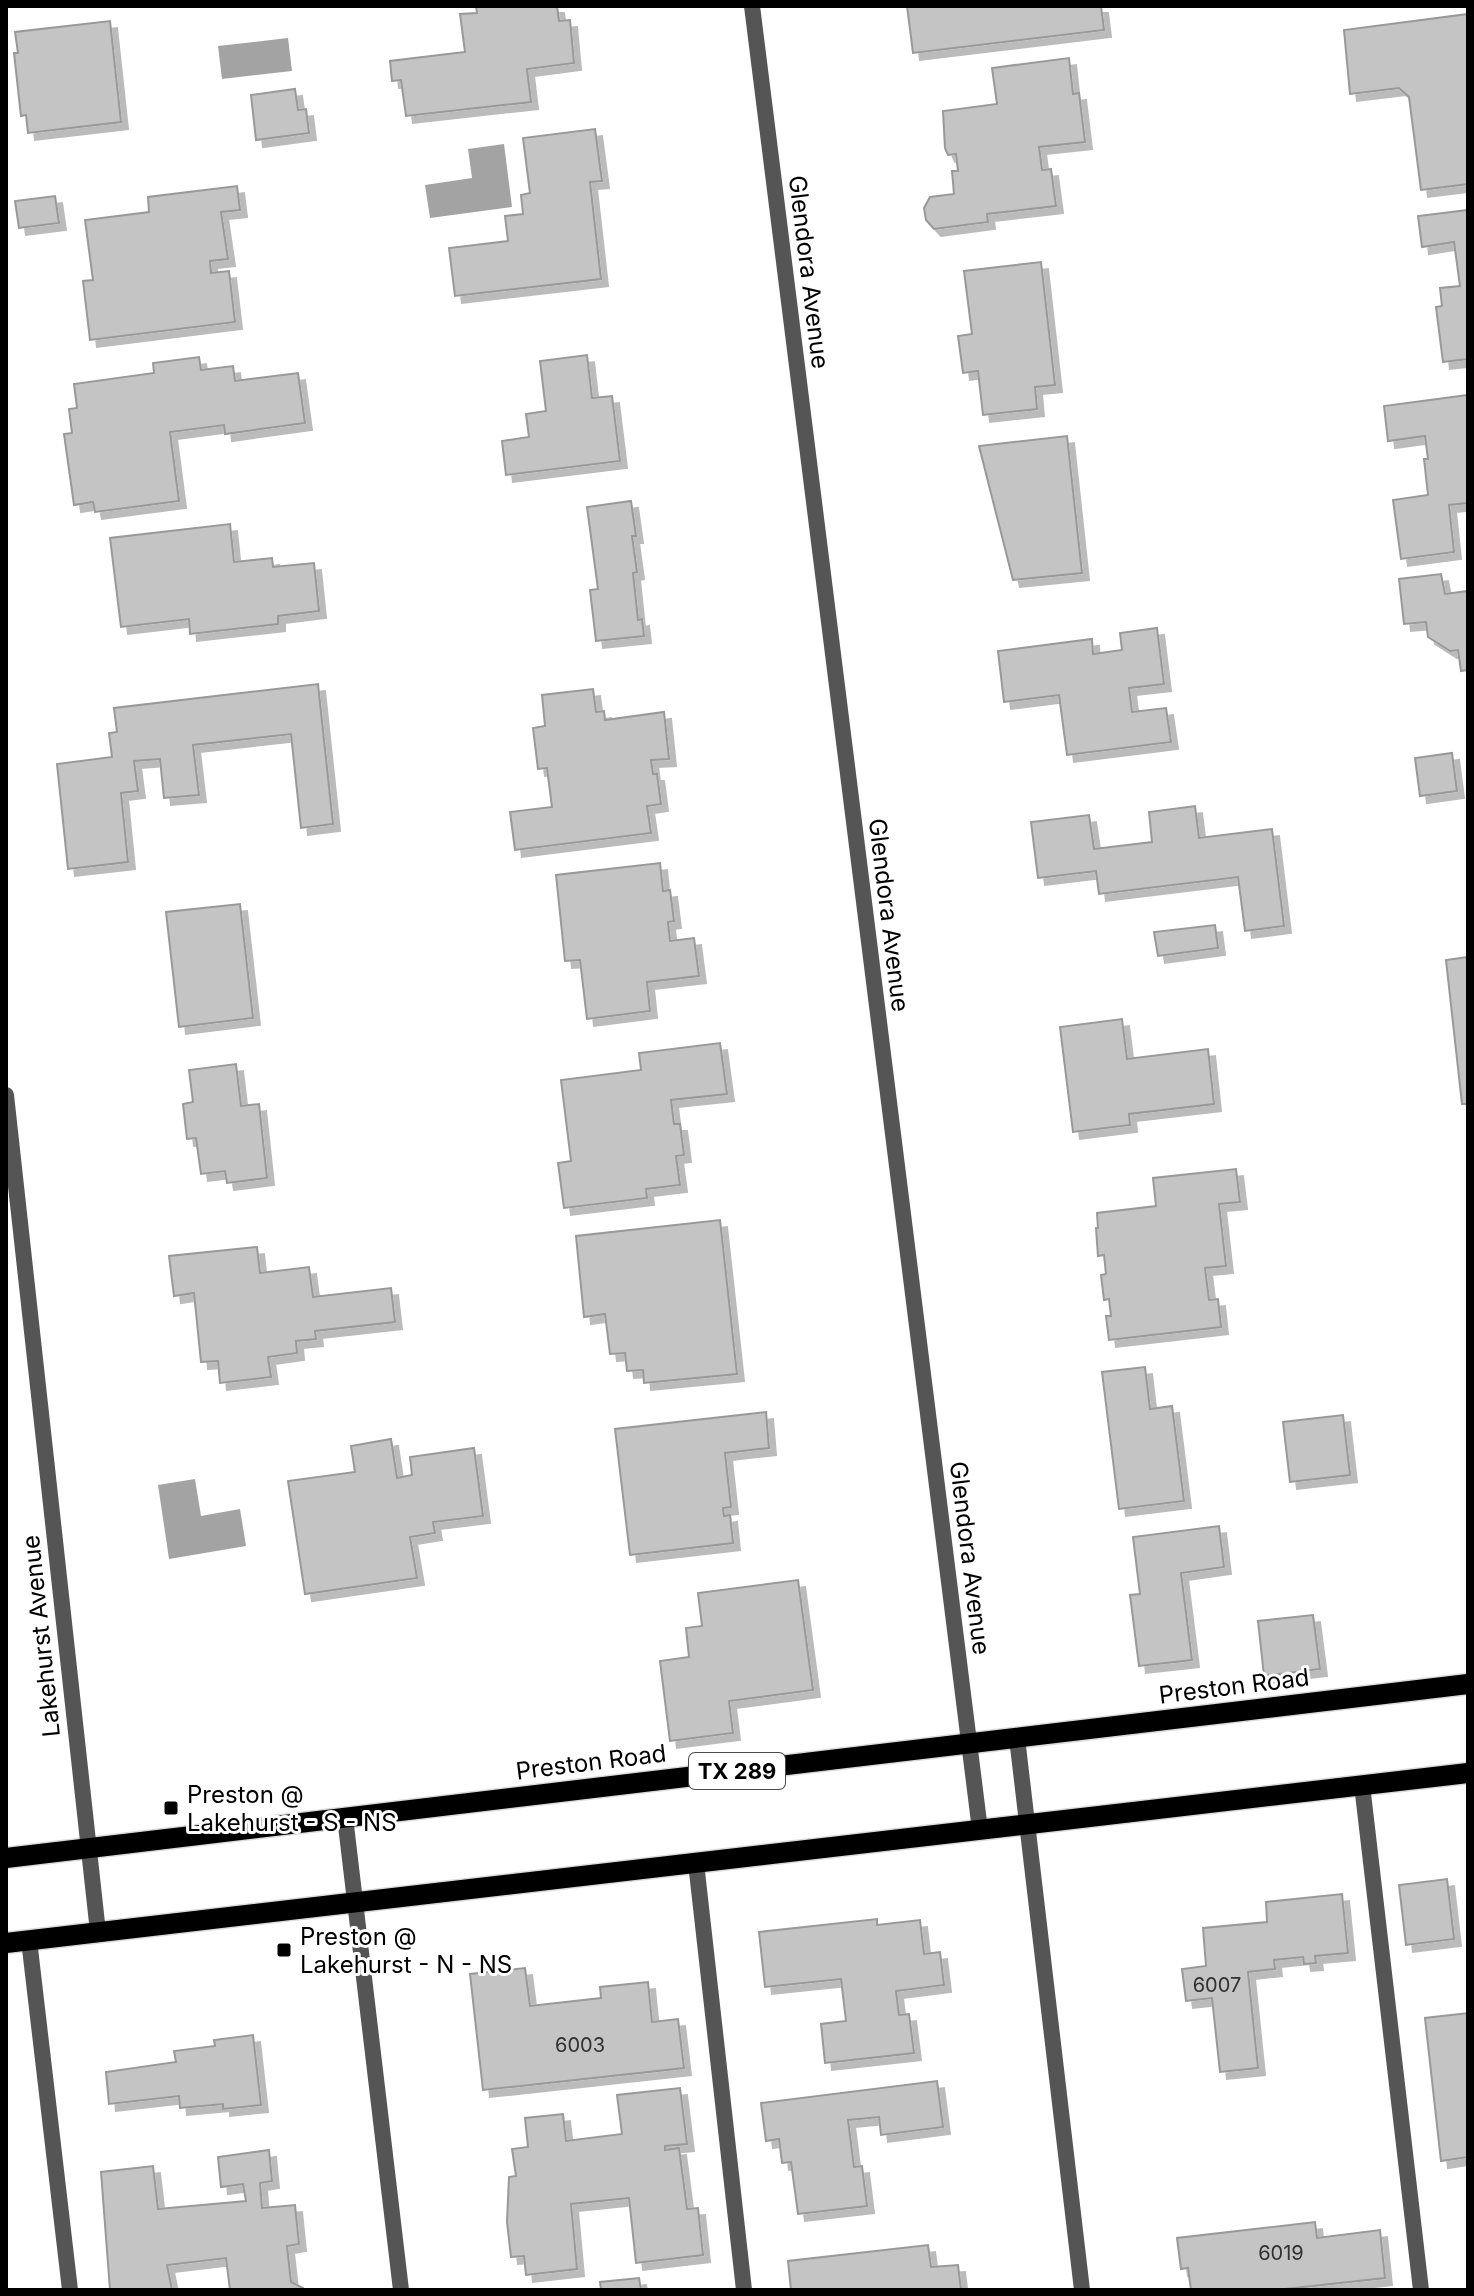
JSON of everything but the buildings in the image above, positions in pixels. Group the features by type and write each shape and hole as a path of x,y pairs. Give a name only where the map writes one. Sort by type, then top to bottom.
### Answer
{"main road":[{"name":"Preston Road","path":"6,1858 1468,1684"},
{"path":"6,1943 1468,1773"}],"street":[{"name":"Glendora Avenue","path":"752,6 980,1830"},
{"name":"Lakehurst Avenue","path":"6,1095 98,1932"},
{"path":"1017,1738 1082,2290"},
{"path":"1362,1785 1421,2290"},
{"path":"345,1817 401,2290"},
{"path":"696,1863 744,2290"},
{"path":"29,1940 70,2290"}],"shaded area":[{"path":"288,38 292,71 222,79 218,46"},
{"path":"504,144 512,207 430,218 425,185 472,178 468,149"},
{"path":"195,1479 201,1516 240,1509 246,1546 169,1559 158,1485"}],"place":[{"name":"Preston @ Lakehurst - S - NS","path":"171,1808"},
{"name":"Preston @ Lakehurst - N - NS","path":"284,1950"}]}
